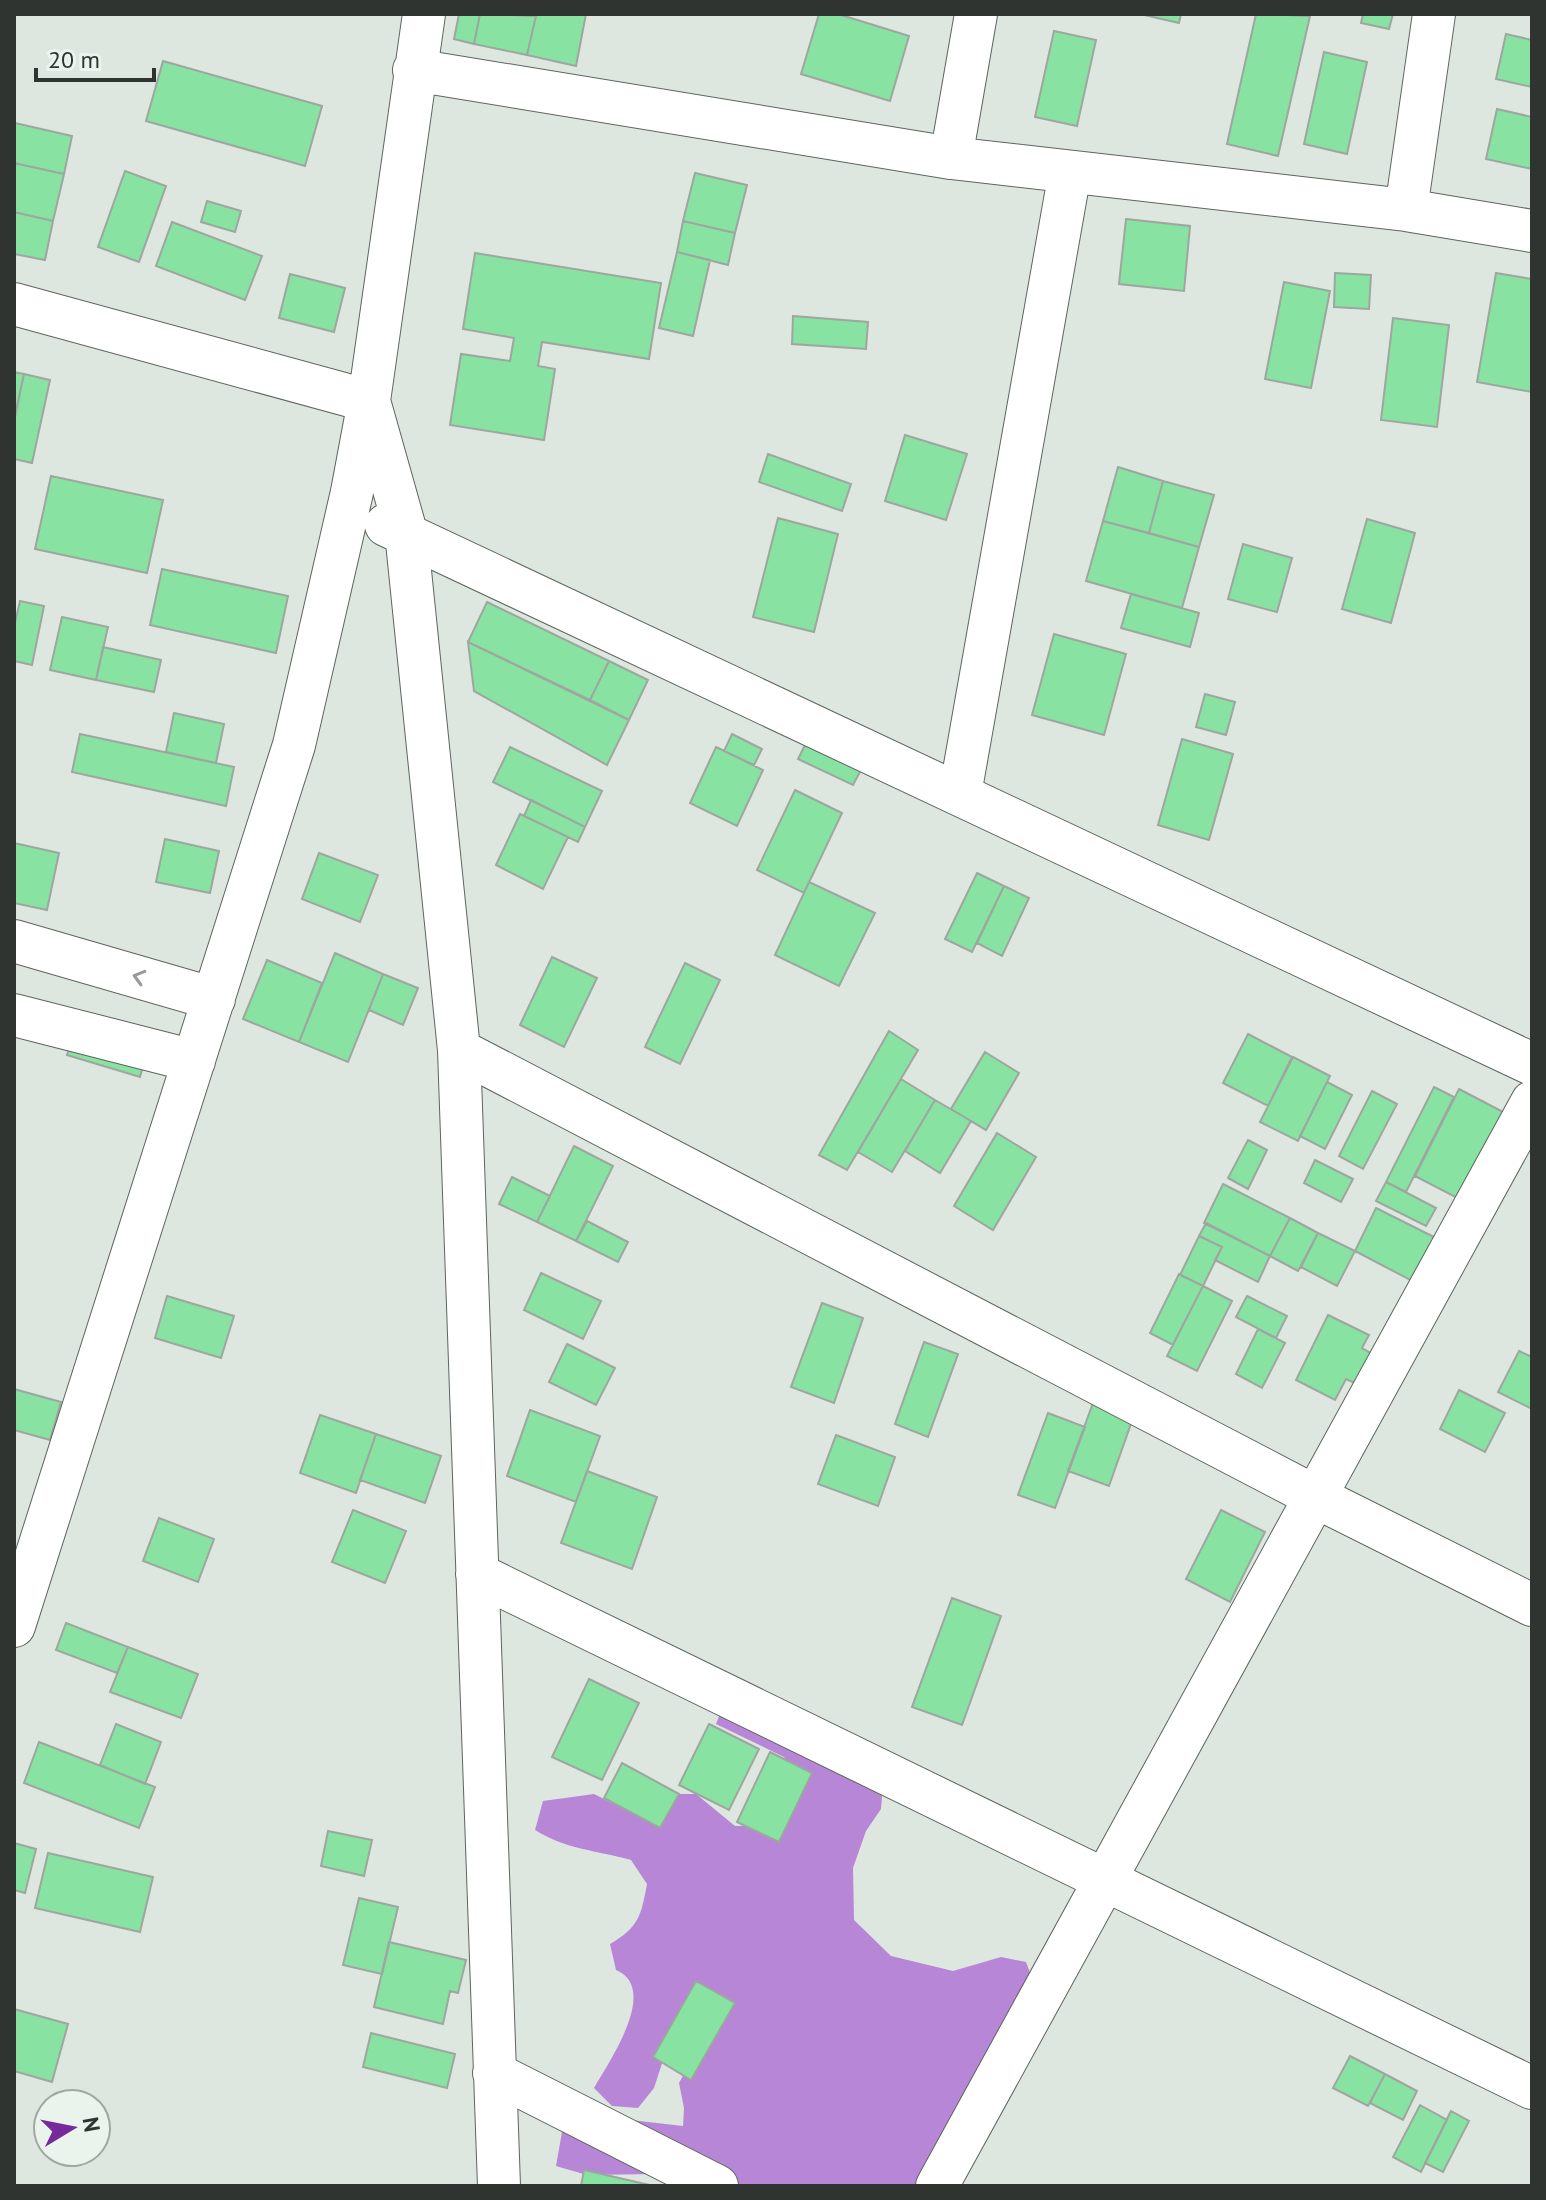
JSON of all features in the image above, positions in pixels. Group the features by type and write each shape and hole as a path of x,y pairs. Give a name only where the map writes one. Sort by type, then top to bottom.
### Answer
{"street":[{"path":"14,1626 294,745 369,401 424,14"},
{"path":"951,158 976,14"},
{"path":"1406,210 1434,14"},
{"path":"414,70 951,158 1406,210 1532,231"},
{"path":"960,794 1070,172"},
{"path":"14,304 369,401"},
{"path":"369,401 406,532 459,1050 499,2186"},
{"path":"347,511 406,532 1532,1064"},
{"path":"14,941 214,999"},
{"path":"14,1015 194,1061"},
{"path":"459,1050 1316,1497 1532,1605"},
{"path":"937,2186 1532,1102"},
{"path":"477,1574 1532,2088"},
{"path":"494,2073 717,2186"}],"shaded area":[{"path":"725,1701 883,1784 881,1809 866,1831 853,1868 854,1920 891,1956 953,1971 1001,1957 1026,1962 1035,1986 927,2186 679,2186 656,2174 587,2175 556,2166 562,2132 622,2119 683,2126 684,2108 679,2083 714,2018 670,2039 654,2088 638,2108 612,2106 594,2088 619,2044 632,2008 633,1992 628,1979 616,1970 610,1944 637,1920 647,1884 631,1860 570,1846 535,1830 543,1801 594,1794 634,1814 658,1815 679,1794 696,1794 735,1826 778,1825 797,1779 784,1757 716,1724"}],"building":[{"path":"459,14 480,14 474,44 454,39"},
{"path":"480,14 536,16 527,55 474,44"},
{"path":"524,14 586,14 576,66 527,55 536,16"},
{"path":"819,14 838,14 909,36 890,101 801,74"},
{"path":"1140,14 1181,14 1179,23"},
{"path":"1256,14 1310,16 1278,156 1227,144"},
{"path":"1363,14 1393,14 1389,29 1361,23"},
{"path":"1054,31 1096,40 1077,126 1035,117"},
{"path":"1506,34 1532,40 1532,87 1496,79"},
{"path":"1324,52 1367,62 1347,154 1304,144"},
{"path":"163,61 322,106 305,166 146,121"},
{"path":"1497,109 1532,117 1532,169 1486,159"},
{"path":"15,123 72,136 64,174 14,163"},
{"path":"14,163 64,174 53,221 14,212"},
{"path":"125,171 166,186 139,262 98,247"},
{"path":"695,173 747,185 735,233 683,221"},
{"path":"207,201 241,211 235,232 201,222"},
{"path":"14,212 53,221 45,260 14,254"},
{"path":"1126,219 1190,226 1184,291 1119,284"},
{"path":"683,221 735,233 728,265 677,252"},
{"path":"172,222 262,256 245,300 156,266"},
{"path":"677,252 710,260 693,336 659,328"},
{"path":"475,253 661,283 649,359 542,342 538,366 555,369 544,440 450,425 461,354 510,361 514,338 463,329"},
{"path":"1335,273 1371,275 1369,309 1334,307"},
{"path":"1496,273 1532,279 1532,392 1477,382"},
{"path":"290,274 345,288 334,332 279,318"},
{"path":"1284,282 1330,291 1311,388 1265,379"},
{"path":"793,316 868,322 866,349 792,344"},
{"path":"1393,318 1449,325 1437,427 1381,420"},
{"path":"14,372 24,374 14,422"},
{"path":"24,374 50,380 32,463 14,459 14,420"},
{"path":"905,435 967,454 946,520 885,501"},
{"path":"768,454 851,484 842,511 759,482"},
{"path":"1118,467 1163,481 1149,533 1103,521"},
{"path":"51,476 163,500 147,573 35,549"},
{"path":"1163,481 1214,495 1199,547 1149,533"},
{"path":"778,518 838,534 814,632 753,617"},
{"path":"1367,519 1415,533 1391,623 1342,609"},
{"path":"1103,521 1199,547 1182,608 1086,581"},
{"path":"1243,544 1292,558 1277,612 1228,599"},
{"path":"162,569 288,596 276,653 150,625"},
{"path":"1131,594 1199,613 1190,647 1121,628"},
{"path":"20,601 44,606 32,665 14,661 14,627"},
{"path":"487,602 609,661 590,700 468,642"},
{"path":"62,617 108,627 96,680 50,670"},
{"path":"1054,634 1126,654 1104,735 1032,715"},
{"path":"468,642 629,720 607,765 474,691"},
{"path":"103,647 161,660 154,692 96,680"},
{"path":"609,661 648,680 629,720 590,700"},
{"path":"1205,694 1235,702 1226,735 1196,727"},
{"path":"174,713 224,724 216,763 166,752"},
{"path":"80,734 234,767 226,806 72,772"},
{"path":"732,734 762,749 754,765 724,751"},
{"path":"1182,739 1233,754 1209,840 1158,825"},
{"path":"806,743 861,770 853,785 798,759"},
{"path":"510,747 602,791 585,827 493,782"},
{"path":"716,747 763,770 737,826 690,803"},
{"path":"795,790 842,813 804,893 757,870"},
{"path":"531,800 585,827 578,842 524,816"},
{"path":"520,814 568,837 543,889 496,865"},
{"path":"165,839 219,851 210,893 156,882"},
{"path":"14,843 59,853 47,910 14,903"},
{"path":"319,853 378,875 360,922 302,899"},
{"path":"977,873 1004,886 972,952 945,939"},
{"path":"809,882 875,913 839,986 775,955"},
{"path":"1004,886 1029,898 1002,956 977,943"},
{"path":"335,953 383,974 348,1062 299,1042"},
{"path":"552,957 597,978 564,1047 520,1025"},
{"path":"267,960 322,983 299,1042 243,1019"},
{"path":"685,963 720,980 680,1064 645,1047"},
{"path":"383,974 418,988 403,1025 369,1010"},
{"path":"889,1031 918,1050 847,1170 819,1155"},
{"path":"74,1033 146,1055 140,1077 67,1055"},
{"path":"1248,1034 1292,1057 1268,1106 1223,1083"},
{"path":"985,1052 1019,1073 986,1130 951,1109"},
{"path":"1293,1057 1330,1076 1298,1141 1260,1122"},
{"path":"901,1079 935,1100 892,1172 858,1152"},
{"path":"1327,1082 1352,1095 1325,1149 1300,1136"},
{"path":"1434,1087 1454,1097 1406,1192 1386,1182"},
{"path":"1459,1089 1507,1114 1463,1201 1415,1176"},
{"path":"1372,1091 1397,1104 1363,1169 1339,1156"},
{"path":"935,1100 971,1121 940,1173 905,1151"},
{"path":"997,1133 1036,1157 993,1230 954,1206"},
{"path":"1248,1140 1267,1150 1248,1189 1228,1178"},
{"path":"574,1146 613,1166 576,1241 537,1222"},
{"path":"1315,1160 1353,1179 1341,1202 1304,1183"},
{"path":"512,1177 550,1196 537,1222 499,1204"},
{"path":"1386,1182 1436,1208 1426,1226 1376,1201"},
{"path":"1223,1184 1290,1218 1270,1256 1204,1223"},
{"path":"1376,1208 1440,1240 1418,1284 1355,1251"},
{"path":"1290,1218 1318,1233 1298,1271 1270,1256"},
{"path":"587,1221 628,1242 618,1262 576,1241"},
{"path":"1206,1223 1270,1256 1258,1282 1215,1260 1222,1247 1199,1236"},
{"path":"1318,1233 1355,1251 1337,1286 1301,1267"},
{"path":"1199,1236 1222,1247 1203,1286 1180,1275"},
{"path":"541,1273 601,1301 583,1339 524,1310"},
{"path":"1179,1274 1203,1286 1173,1345 1150,1333"},
{"path":"1203,1286 1232,1301 1197,1371 1167,1356"},
{"path":"167,1296 234,1316 221,1358 155,1338"},
{"path":"1247,1296 1287,1316 1276,1338 1236,1317"},
{"path":"822,1303 863,1318 834,1403 791,1387"},
{"path":"1328,1315 1369,1335 1362,1348 1374,1355 1359,1385 1346,1379 1335,1400 1296,1380"},
{"path":"1258,1329 1285,1343 1262,1388 1236,1374"},
{"path":"924,1342 958,1354 928,1437 895,1424"},
{"path":"567,1344 615,1368 596,1405 549,1382"},
{"path":"1519,1351 1532,1357 1532,1409 1498,1392"},
{"path":"14,1389 61,1402 50,1440 14,1430"},
{"path":"1459,1390 1505,1413 1485,1452 1440,1429"},
{"path":"1093,1403 1133,1418 1109,1486 1068,1471"},
{"path":"530,1410 600,1436 576,1502 507,1476"},
{"path":"1048,1413 1085,1427 1055,1508 1018,1495"},
{"path":"320,1415 376,1434 356,1493 300,1473"},
{"path":"376,1434 441,1456 425,1503 360,1480"},
{"path":"836,1435 895,1457 878,1506 818,1484"},
{"path":"587,1471 657,1497 632,1569 561,1543"},
{"path":"353,1510 406,1531 385,1583 332,1562"},
{"path":"1221,1510 1265,1532 1230,1602 1186,1579"},
{"path":"159,1518 214,1539 198,1582 143,1561"},
{"path":"952,1598 1001,1616 962,1725 912,1707"},
{"path":"66,1623 128,1647 117,1673 56,1650"},
{"path":"128,1647 198,1674 181,1718 110,1692"},
{"path":"589,1679 639,1703 602,1780 552,1757"},
{"path":"116,1724 161,1742 145,1784 100,1765"},
{"path":"709,1724 759,1749 729,1810 679,1785"},
{"path":"39,1742 155,1787 139,1828 24,1783"},
{"path":"770,1752 812,1773 779,1842 737,1822"},
{"path":"622,1763 679,1794 660,1828 604,1798"},
{"path":"328,1831 372,1840 364,1876 321,1866"},
{"path":"14,1843 36,1849 25,1893 14,1890"},
{"path":"48,1853 153,1877 140,1932 35,1908"},
{"path":"359,1898 398,1907 382,1974 343,1965"},
{"path":"389,1942 466,1960 458,1993 450,1991 443,2024 374,2007"},
{"path":"696,1981 735,2003 691,2080 653,2057"},
{"path":"14,2009 68,2024 52,2082 14,2071"},
{"path":"371,2033 455,2054 447,2088 363,2067"},
{"path":"1350,2056 1385,2074 1368,2106 1333,2088"},
{"path":"1385,2074 1417,2091 1403,2120 1370,2103"},
{"path":"1420,2105 1447,2120 1421,2172 1393,2157"},
{"path":"1451,2111 1469,2121 1443,2172 1425,2163"},
{"path":"584,2170 654,2186 581,2186"}]}
